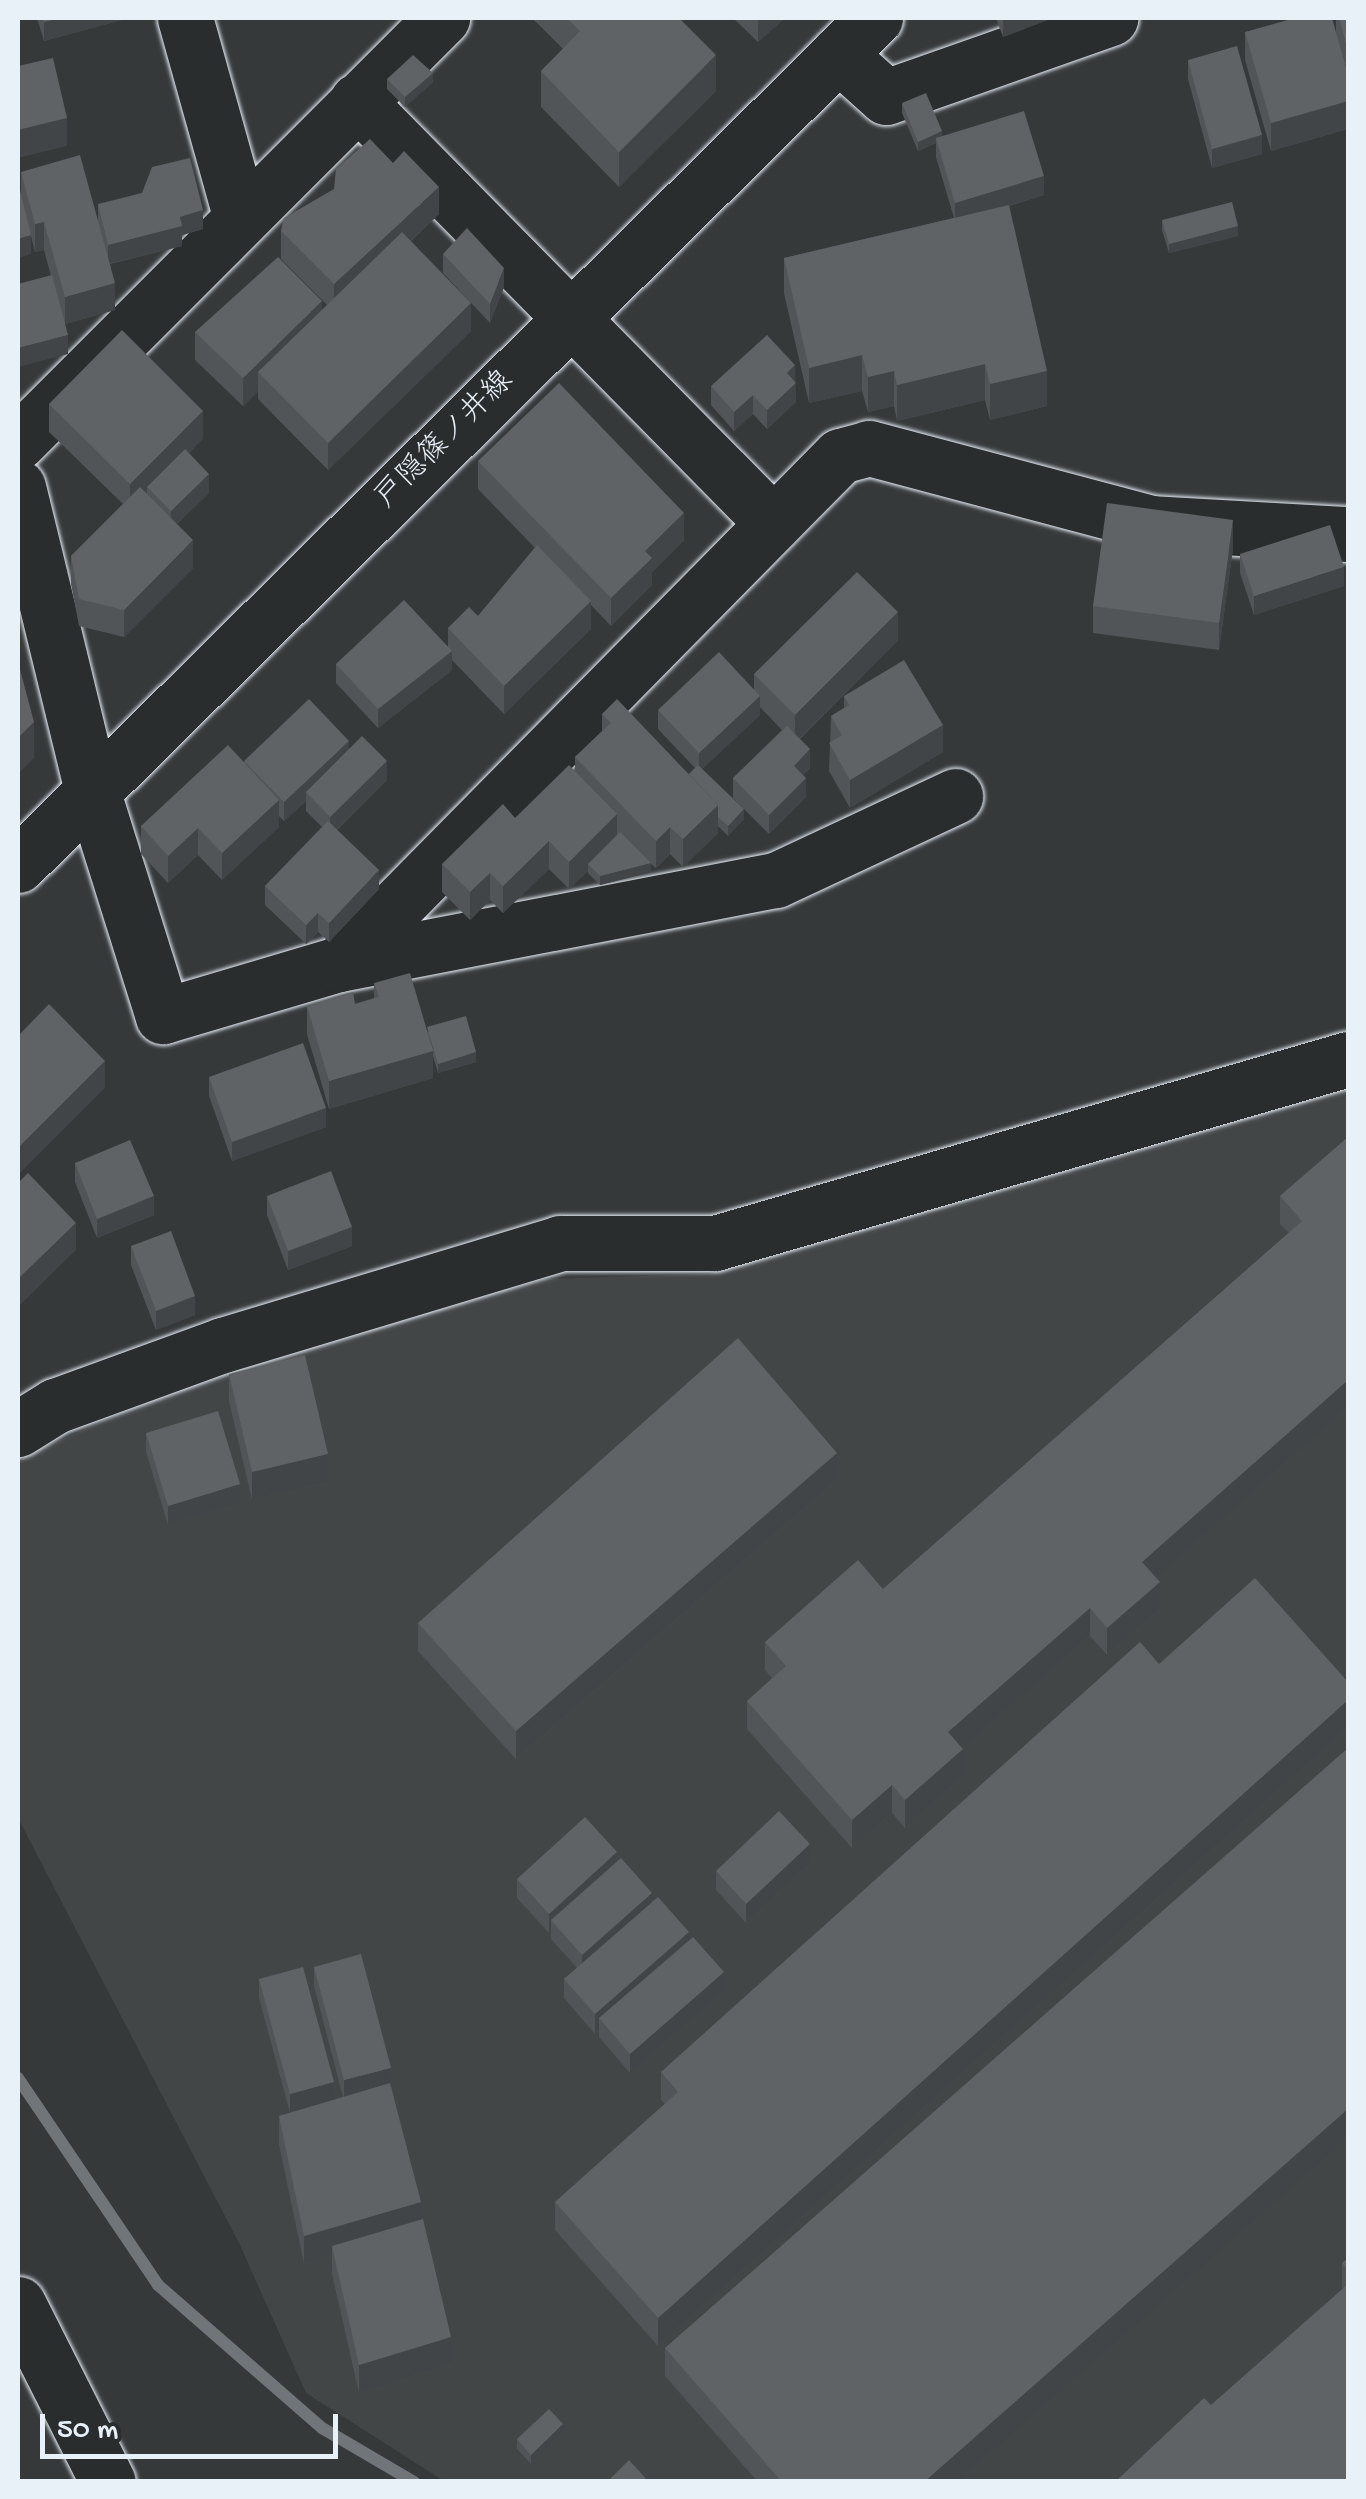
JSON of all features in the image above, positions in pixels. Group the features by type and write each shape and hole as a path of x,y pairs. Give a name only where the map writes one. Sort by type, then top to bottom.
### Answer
{"street":[{"path":"185,18 238,211"},
{"path":"18,442 238,211 442,18"},
{"path":"856,36 886,97 1110,18"},
{"name":"戸隠篠ノ井線","path":"18,865 856,36"},
{"path":"357,101 772,522"},
{"path":"339,964 840,456 870,448 1150,523 1348,534"},
{"path":"18,487 92,790 163,1016 339,964 776,880 955,796"},
{"path":"18,1429 223,1345 560,1243 715,1243 1348,1059"},
{"path":"18,2304 108,2482"}],"shaded area":[{"path":"1348,1079 1348,2481 444,2481 306,2393 240,2245 18,1818 18,1459 220,1369 545,1279 709,1274"}],"building":[{"path":"567,18 679,18 716,55 619,152 541,71 580,31"},
{"path":"1295,18 1332,18 1348,75 1348,101 1271,123 1245,32"},
{"path":"1339,18 1348,18 1348,51"},
{"path":"1237,46 1262,135 1212,149 1188,60"},
{"path":"413,55 433,73 405,97 387,79"},
{"path":"53,58 67,118 18,130 18,66"},
{"path":"926,93 942,131 918,142 902,103"},
{"path":"1024,111 1044,176 955,203 936,138"},
{"path":"370,139 393,163 404,151 439,187 334,284 281,231 284,218 334,189 336,169"},
{"path":"80,155 115,283 65,297 44,222 35,224 21,172"},
{"path":"190,158 203,210 180,217 182,226 108,245 98,204 142,193 152,167"},
{"path":"18,182 31,235 18,239"},
{"path":"1232,202 1238,226 1169,244 1162,220"},
{"path":"1009,205 1047,371 990,384 985,364 897,385 894,371 868,377 862,355 809,368 784,258"},
{"path":"467,228 504,268 490,304 443,254"},
{"path":"402,232 471,303 328,443 258,372"},
{"path":"278,257 322,301 243,378 195,332"},
{"path":"52,275 68,335 18,348 18,284"},
{"path":"122,330 203,411 130,484 49,404"},
{"path":"767,335 795,365 787,373 796,383 767,410 753,395 734,412 711,386"},
{"path":"559,383 684,513 645,551 652,558 611,598 478,461"},
{"path":"185,449 209,474 171,511 147,487"},
{"path":"140,487 193,540 124,610 79,599 71,556"},
{"path":"1107,503 1233,520 1219,623 1093,606"},
{"path":"1330,525 1344,567 1254,596 1240,554"},
{"path":"537,545 591,601 504,686 448,628 469,607 478,616"},
{"path":"857,572 898,612 795,715 754,674"},
{"path":"404,600 452,651 378,709 336,664"},
{"path":"719,652 760,696 699,753 658,710"},
{"path":"904,660 943,725 850,780 829,743 842,735 831,716 849,705 844,696"},
{"path":"18,662 34,722 18,738"},
{"path":"309,699 349,741 284,802 244,761"},
{"path":"617,699 718,805 683,839 670,827 656,841 575,757 611,723 602,714"},
{"path":"787,726 810,749 794,766 806,778 769,815 733,778"},
{"path":"362,736 387,761 330,817 306,792"},
{"path":"228,745 279,800 222,853 198,828 168,856 141,826"},
{"path":"569,765 617,814 569,862 549,841 503,886 490,873 470,892 442,864 503,804 515,818"},
{"path":"698,765 744,809 728,826 718,817 718,805 689,774"},
{"path":"328,821 379,870 329,923 318,913 306,925 265,886"},
{"path":"620,832 651,863 600,876 588,864"},
{"path":"410,973 433,1051 329,1081 307,1006 353,992 355,1004 379,997 374,983"},
{"path":"49,1004 105,1061 18,1148 18,1036"},
{"path":"466,1016 476,1052 438,1064 427,1027"},
{"path":"303,1043 326,1108 232,1142 209,1077"},
{"path":"1348,1137 1348,1380 1142,1562 1160,1582 1107,1628 1090,1608 948,1732 963,1749 905,1800 892,1785 852,1820 747,1701 786,1666 765,1642 858,1560 883,1589 1302,1221 1280,1196"},
{"path":"130,1140 154,1196 97,1219 75,1163"},
{"path":"331,1171 352,1227 288,1251 267,1196"},
{"path":"28,1173 76,1223 18,1279 18,1183"},
{"path":"171,1231 195,1296 156,1311 131,1246"},
{"path":"738,1338 837,1453 516,1731 418,1623"},
{"path":"305,1355 328,1454 252,1472 229,1374"},
{"path":"218,1411 240,1484 168,1506 146,1433"},
{"path":"1255,1578 1348,1682 1348,1700 658,2318 555,2202 678,2092 661,2072 1140,1642 1159,1664"},
{"path":"1348,1748 1348,2109 924,2482 782,2482 665,2348"},
{"path":"779,1811 810,1844 746,1904 716,1871"},
{"path":"585,1817 617,1852 549,1914 517,1879"},
{"path":"621,1858 652,1893 582,1955 551,1920"},
{"path":"658,1897 689,1932 595,2014 564,1979"},
{"path":"693,1937 724,1972 630,2054 599,2018"},
{"path":"361,1954 391,2068 344,2080 314,1967"},
{"path":"303,1967 334,2082 290,2094 259,1979"},
{"path":"390,2083 421,2202 304,2236 279,2116"},
{"path":"423,2219 451,2337 359,2365 332,2246"},
{"path":"1348,2284 1348,2482 1115,2482 1204,2398 1211,2405"},
{"path":"549,2409 563,2424 531,2455 517,2439"},
{"path":"629,2460 649,2482 607,2482"}],"waterway":[{"path":"18,2078 158,2285 322,2428 414,2482"}]}
